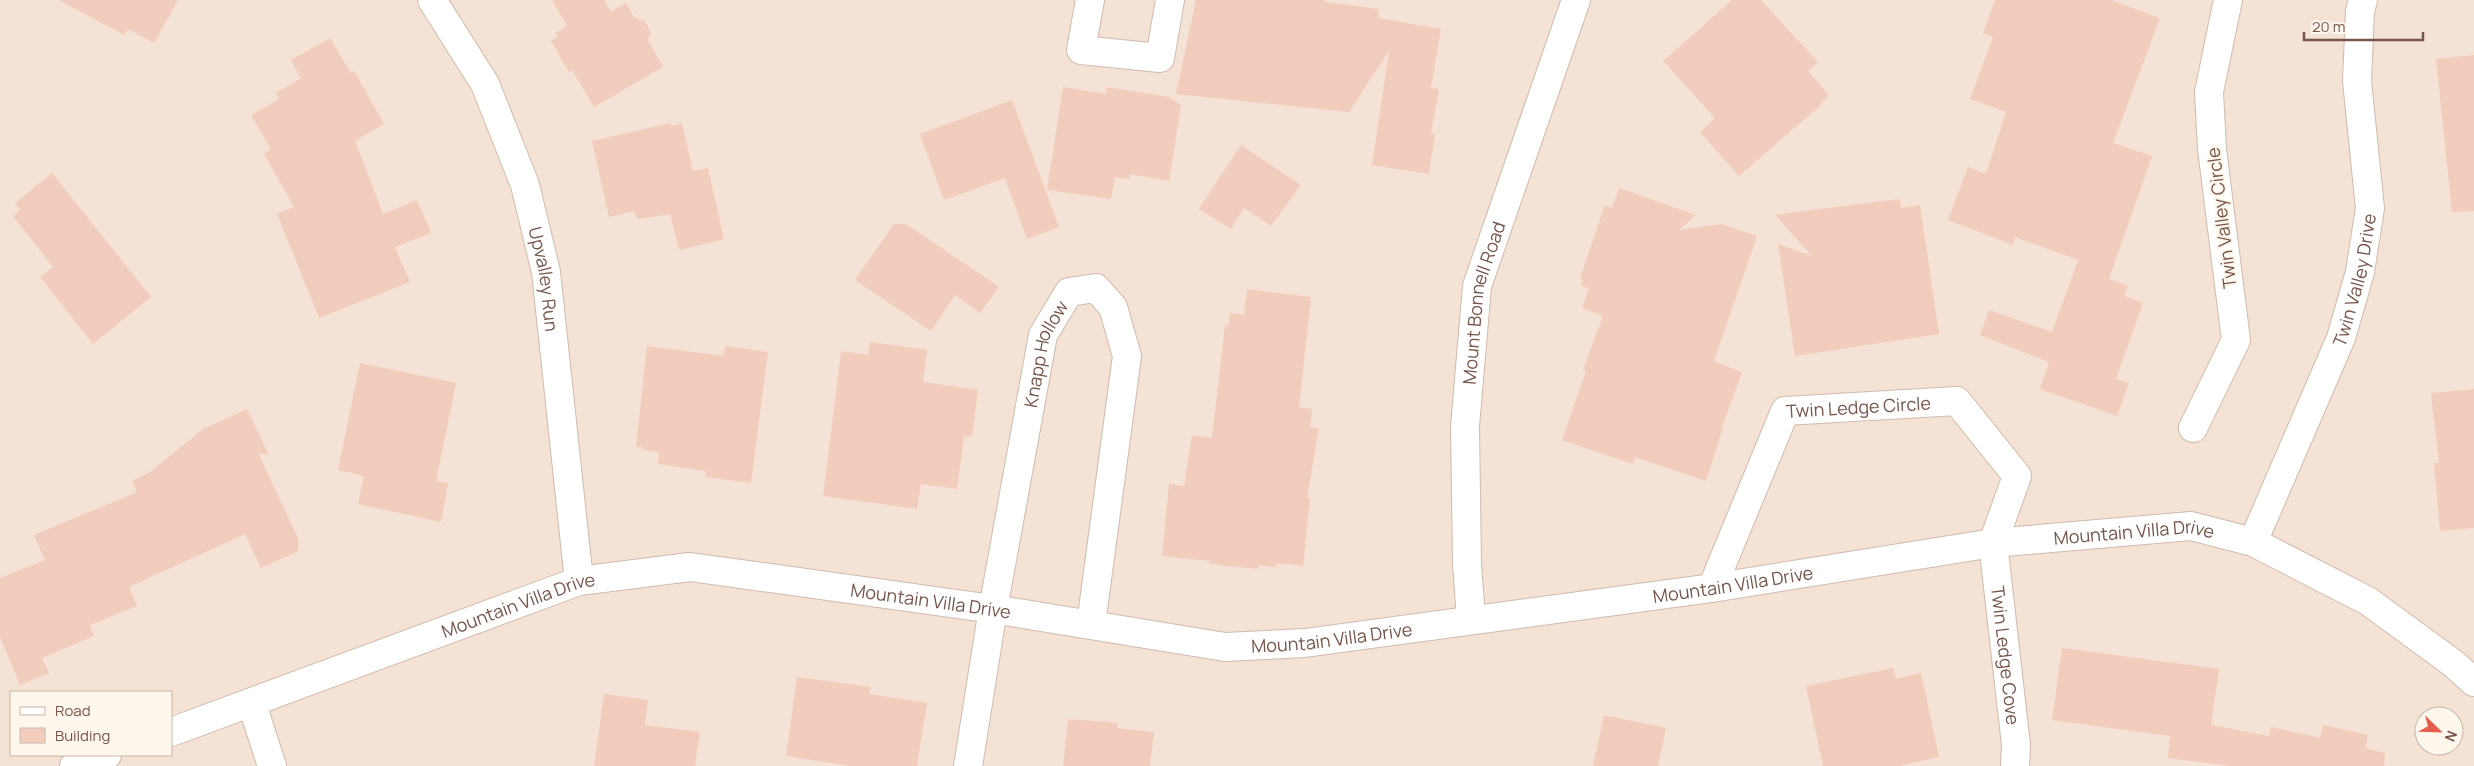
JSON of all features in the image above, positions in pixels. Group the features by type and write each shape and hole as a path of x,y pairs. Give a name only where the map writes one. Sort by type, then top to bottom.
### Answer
{"street":[{"name":"Upvalley Run","path":"432,0 485,84 525,185 546,272 579,581"},
{"path":"1090,0 1080,50 1160,58 1170,0"},
{"name":"Mount Bonnell Road","path":"1471,619 1467,563 1465,426 1477,286 1576,0"},
{"name":"Twin Valley Circle","path":"2193,428 2236,340 2212,149 2209,92 2228,0"},
{"name":"Twin Valley Drive","path":"2253,542 2341,338 2360,272 2370,208 2357,81 2360,11 2364,0"},
{"name":"Knapp Hollow","path":"993,609 1044,335 1068,292 1096,288 1113,307 1127,356 1091,624"},
{"name":"Twin Ledge Circle","path":"1712,588 1785,411 1957,401 2017,476 1993,543"},
{"name":"Mountain Villa Drive","path":"172,732 252,704 579,581 690,567 993,609 1225,647 1305,643 1471,619 1712,588 1993,543 2191,526 2253,542 2368,601 2454,664 2474,682"},
{"name":"Twin Ledge Cove","path":"1993,543 2016,745 2015,766"},
{"path":"968,766 993,609"},
{"path":"252,704 272,766"},
{"path":"74,766 104,756"}],"shaded area":[{"path":"0,0 2474,0 2474,766 0,766"}],"building":[{"path":"59,0 178,0 154,43 128,29 124,35"},
{"path":"552,0 604,0 611,12 626,3 635,18 645,21 651,33 648,40 663,67 594,107 572,70 569,72 551,41 558,37 555,33 567,26"},
{"path":"1196,0 1325,0 1324,2 1379,9 1378,18 1441,29 1431,88 1439,89 1431,133 1435,134 1429,174 1372,165 1389,51 1349,112 1176,94"},
{"path":"1732,0 1761,0 1818,62 1808,71 1829,95 1821,105 1739,176 1700,132 1715,118 1663,61"},
{"path":"1995,0 2111,0 2160,18 2113,143 2152,156 2109,279 2128,286 2124,296 2143,303 2116,379 2129,383 2117,416 2040,389 2049,362 1980,335 1989,310 2052,332 2078,260 2015,237 2013,245 1948,220 1968,167 1986,174 2006,112 1970,99 1993,37 1983,33"},
{"path":"330,38 351,73 354,71 384,124 355,141 383,214 417,200 431,233 395,247 410,282 319,318 277,214 294,207 264,154 271,149 251,115 279,99 276,93 301,78 291,60"},
{"path":"2474,55 2474,211 2452,212 2436,59"},
{"path":"1063,87 1106,94 1106,87 1169,97 1181,105 1169,181 1130,174 1130,179 1115,177 1111,199 1047,190"},
{"path":"1012,100 1059,227 1027,239 1005,178 944,200 920,134"},
{"path":"671,123 671,126 682,123 693,171 708,168 724,239 679,250 670,214 637,219 635,211 609,217 592,141"},
{"path":"1241,145 1301,185 1271,226 1244,208 1231,229 1199,209"},
{"path":"52,173 151,297 93,344 40,277 53,267 13,216 20,210 15,203"},
{"path":"1619,188 1696,215 1679,230 1721,224 1757,236 1714,361 1742,372 1721,430 1706,481 1635,457 1633,464 1562,440 1586,371 1583,370 1603,316 1582,308 1589,288 1581,286 1583,280 1580,278 1605,205 1612,208"},
{"path":"1900,199 1901,208 1920,205 1939,334 1795,356 1778,244 1812,256 1775,215"},
{"path":"894,224 906,224 999,287 980,313 955,295 931,331 855,280"},
{"path":"1247,289 1311,297 1299,407 1312,409 1310,427 1319,428 1307,498 1310,498 1303,566 1277,563 1276,567 1259,565 1258,569 1209,564 1210,561 1162,556 1169,484 1184,486 1192,435 1212,438 1225,325 1228,326 1230,313 1244,315"},
{"path":"870,342 927,350 923,382 978,390 972,437 964,436 957,489 921,484 917,509 823,496 841,351 868,355"},
{"path":"647,346 723,356 725,346 768,352 751,483 705,477 706,471 658,464 659,452 636,447"},
{"path":"360,363 456,383 436,481 448,483 441,522 358,504 364,476 338,470"},
{"path":"2474,389 2474,528 2440,531 2434,463 2439,462 2431,393"},
{"path":"247,409 269,455 258,453 298,538 298,551 261,568 245,534 129,587 137,606 90,625 94,636 42,658 49,673 20,685 0,637 0,578 45,560 34,535 137,492 132,481 150,472 203,429"},
{"path":"2062,648 2219,669 2211,725 2269,736 2271,727 2320,738 2323,725 2368,735 2365,748 2385,753 2384,766 2230,766 2168,758 2170,736 2052,720"},
{"path":"1893,668 1896,679 1921,673 1939,757 1899,766 1823,766 1806,686"},
{"path":"797,677 871,687 869,694 927,703 917,766 850,766 786,756"},
{"path":"604,694 648,700 645,725 700,732 695,766 594,766"},
{"path":"1604,715 1666,728 1658,766 1593,766"},
{"path":"1068,719 1118,723 1117,728 1154,732 1150,766 1063,766"}]}
